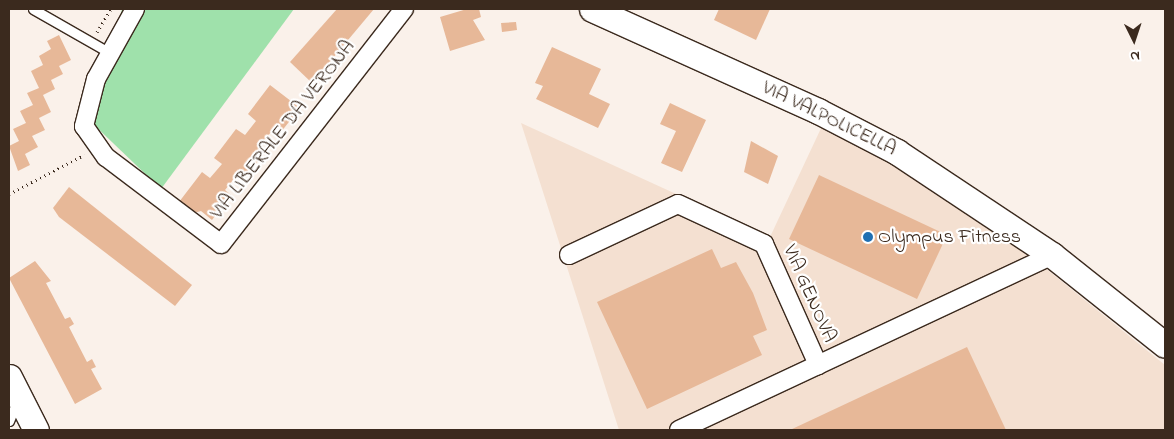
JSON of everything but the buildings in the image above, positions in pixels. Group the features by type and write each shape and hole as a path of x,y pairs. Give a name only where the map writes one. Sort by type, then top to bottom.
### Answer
{"street":[{"name":"VIA LIBERALE DA VERONA","path":"135,9 110,53 86,104 84,126 97,148 221,244 404,9"},
{"name":"VIA VALPOLICELLA","path":"592,9 818,111 897,152 1052,255 1165,345"},
{"name":"VIA GENOVA","path":"570,255 678,204 764,244 818,365"},
{"name":"VIA GENOVA","path":"679,430 1052,255"},
{"path":"14,386 36,430"}],"lane":[{"path":"32,9 110,53"},
{"path":"9,421 14,386"}],"path":[{"path":"91,42 111,9"},
{"path":"9,194 97,148"}],"shaded area":[{"path":"521,123 770,237 823,124 912,170 976,212 1165,365 1165,430 619,430"}],"green space":[{"path":"122,9 294,9 161,189 90,121"}],"place":[{"name":"Olympus Fitness","path":"868,237"}]}
